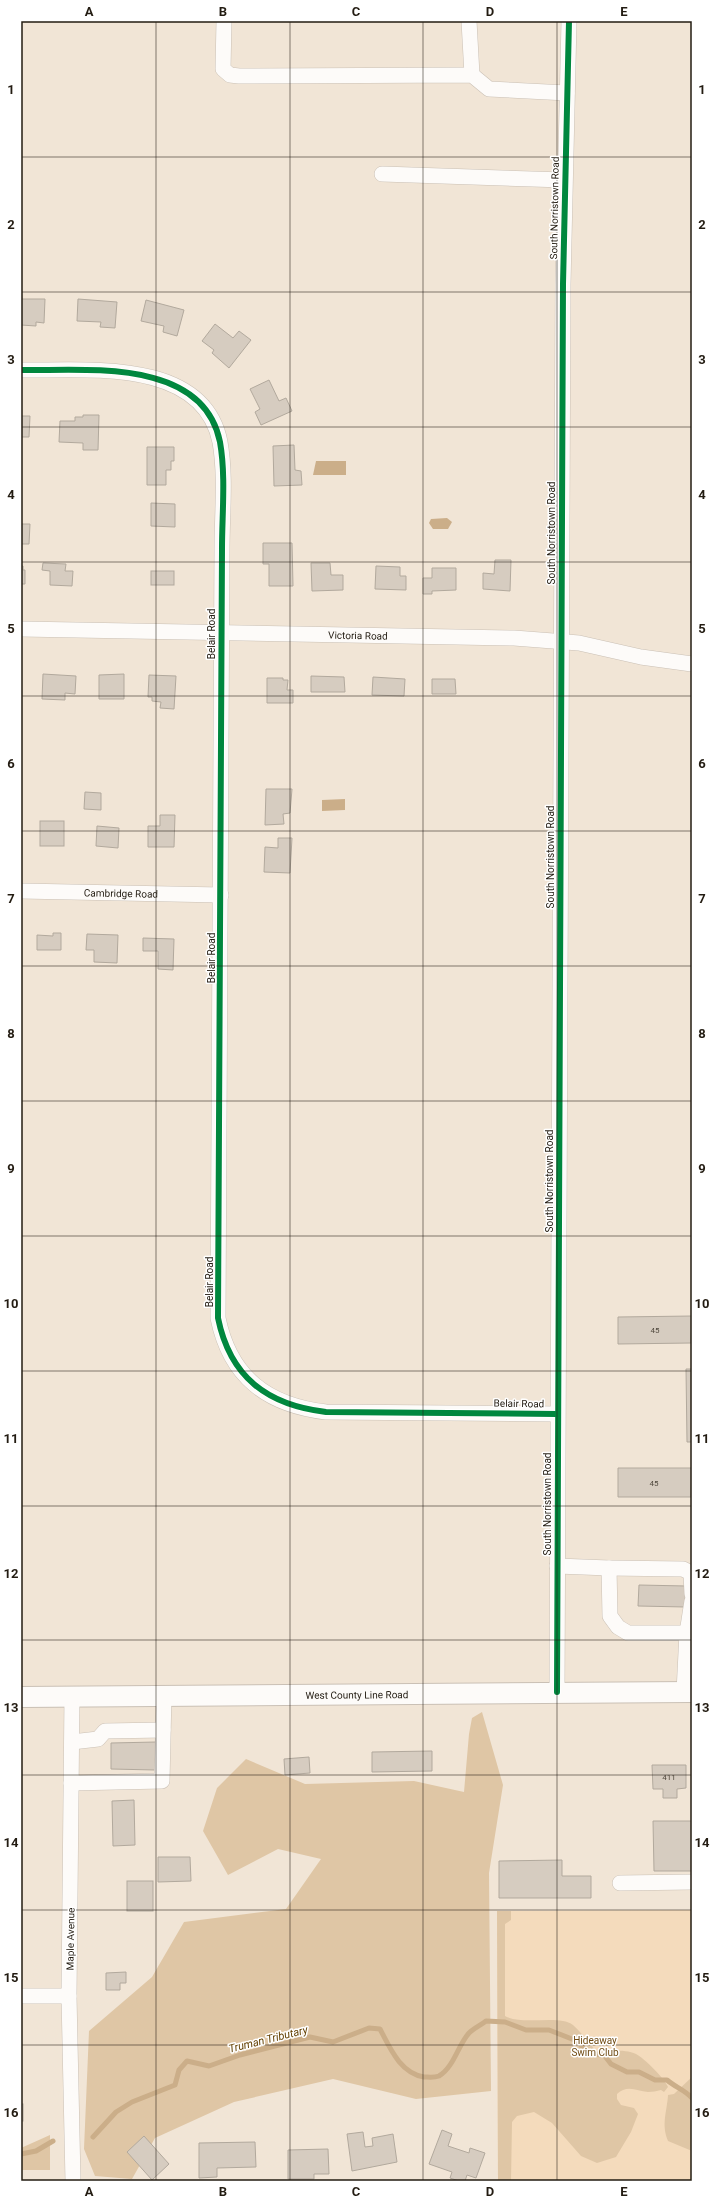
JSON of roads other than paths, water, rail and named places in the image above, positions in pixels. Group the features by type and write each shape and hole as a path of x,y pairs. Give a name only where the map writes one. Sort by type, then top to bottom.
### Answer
{"main road":[{"name":"West County Line Road","path":"21,1697 688,1692"}],"street":[{"path":"224,21 223,69 230,75 472,75 489,89 567,93"},
{"path":"469,21 472,75"},
{"name":"South Norristown Road","path":"557,1692 556,1566 564,180 569,21"},
{"path":"382,174 564,180"},
{"name":"Belair Road","path":"21,370 131,372 154,376 175,385 204,409 214,424 220,441 222,459 218,1318 225,1344 239,1369 253,1384 282,1402 305,1410 326,1412 557,1414"},
{"name":"Victoria Road","path":"21,628 561,641 692,664"},
{"name":"Cambridge Road","path":"21,891 221,895"},
{"path":"556,1566 677,1568 690,1573 692,1594"},
{"path":"609,1568 610,1616 618,1627 628,1633 687,1633"},
{"path":"688,1692 687,1633 692,1601"},
{"path":"72,1783 162,1781 164,1695"},
{"name":"Maple Avenue","path":"72,1696 70,1996 73,2181"},
{"path":"72,1742 98,1739 105,1731 163,1730"},
{"path":"620,1883 692,1882"},
{"path":"21,1996 70,1996"}],"waterway":[{"name":"Truman Tributary","path":"93,2137 116,2112 132,2102 175,2085 179,2070 187,2061 209,2066 240,2055 310,2037 333,2042 369,2028 380,2029 392,2051 402,2065 416,2075 424,2077 437,2077 444,2072 452,2062 465,2038 475,2028 486,2021 505,2022 526,2030 549,2030 577,2041 589,2054 604,2055 611,2064 627,2072 639,2072 655,2080 667,2080 692,2098"},
{"name":"Truman Tributary","path":"21,2154 36,2151 53,2141"}],"park label":[{"name":"Hideaway Swim Club","path":"595,2046"}]}
